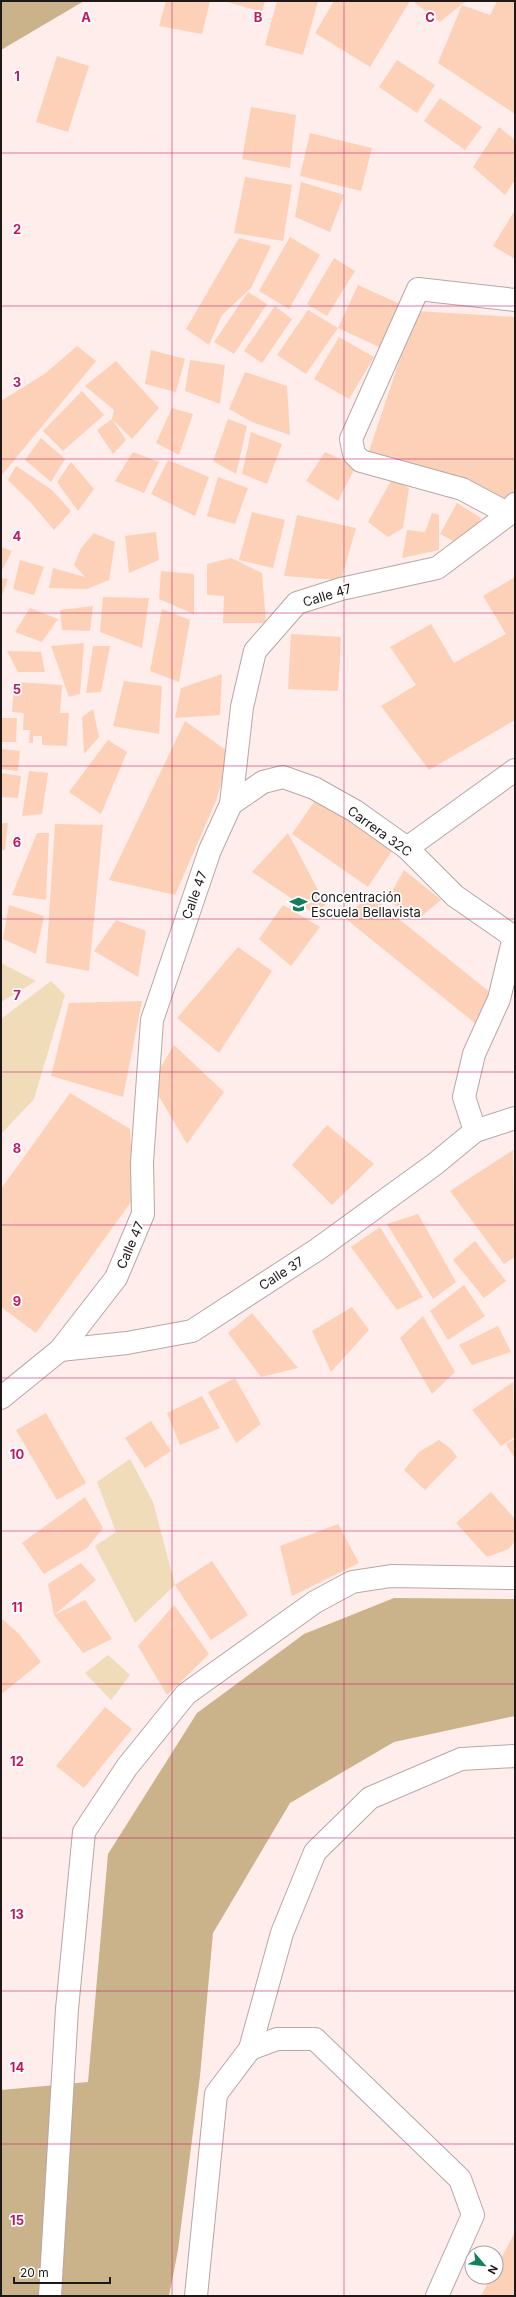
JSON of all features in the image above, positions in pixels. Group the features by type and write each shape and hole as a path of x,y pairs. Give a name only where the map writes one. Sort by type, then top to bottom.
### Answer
{"street":[{"path":"512,509 462,489 361,461 354,454 351,439 418,289 515,300"},
{"name":"Calle 47","path":"1,1398 60,1350 116,1278 143,1214 142,1162 152,1020 210,850 231,804 242,707 255,651 297,603 341,590 437,568 512,509"},
{"path":"407,848 515,770"},
{"name":"Carrera 32C","path":"231,804 263,782 283,777 314,788 355,811 407,848 455,896 514,936"},
{"path":"514,936 499,999 474,1054 464,1097 475,1131 515,1118"},
{"name":"Calle 37","path":"60,1350 127,1343 192,1331 318,1249 435,1164 475,1131"},
{"path":"50,2296 67,2009 84,1832 127,1767 186,1694 315,1602 352,1582 391,1576 515,1578"},
{"path":"196,2296 216,2094 250,2049 282,1933 315,1852 370,1798 461,1759 515,1756"},
{"path":"250,2049 277,2038 315,2039 460,2179 473,2215 437,2296"}],"shaded area":[{"path":"1,1 84,1 1,50"},
{"path":"1,963 36,981 1,1002"},
{"path":"51,981 65,995 34,1099 1,1134 1,1019"},
{"path":"130,1459 153,1502 175,1585 135,1623 95,1546 116,1532 97,1482"},
{"path":"394,1598 515,1599 515,1716 394,1742 290,1803 213,1933 200,2076 178,2250 169,2296 1,2296 1,2090 88,2082 108,1854 197,1713 304,1634"},
{"path":"108,1655 130,1675 111,1700 85,1673"}],"building":[{"path":"166,1 210,1 202,34 159,26"},
{"path":"224,1 265,1 262,12"},
{"path":"277,1 318,1 303,55 265,45"},
{"path":"334,1 410,1 370,67 315,33"},
{"path":"416,1 466,1 440,22 415,3"},
{"path":"497,1 515,1 515,114 438,63 462,5 490,15"},
{"path":"57,56 89,66 68,132 36,122"},
{"path":"397,60 435,85 417,113 379,87"},
{"path":"440,98 482,127 465,150 424,121"},
{"path":"251,107 296,115 290,168 242,159"},
{"path":"499,127 515,140 515,180 505,195 473,167"},
{"path":"310,133 372,148 361,191 300,176"},
{"path":"245,177 292,185 283,241 234,233"},
{"path":"301,182 344,195 330,232 295,217"},
{"path":"515,210 515,259 493,246"},
{"path":"290,237 320,255 289,309 259,291"},
{"path":"239,238 271,246 251,288 222,315 209,345 186,329"},
{"path":"334,258 355,271 327,316 307,304"},
{"path":"358,285 400,304 379,347 338,328"},
{"path":"248,292 267,304 234,354 214,342"},
{"path":"275,306 292,319 262,363 244,351"},
{"path":"308,310 338,328 306,374 277,355"},
{"path":"416,311 515,317 515,495 510,504 367,457"},
{"path":"339,337 374,357 349,399 314,379"},
{"path":"77,346 96,361 1,476 1,401 46,373"},
{"path":"151,350 185,359 176,392 145,384"},
{"path":"190,360 225,365 220,404 185,391"},
{"path":"116,361 159,408 132,439 112,419 114,410 85,386"},
{"path":"245,372 287,386 290,435 252,422 229,409"},
{"path":"82,391 104,415 63,451 43,431"},
{"path":"172,408 193,414 179,455 156,443"},
{"path":"112,419 126,440 113,454 97,430"},
{"path":"228,419 247,426 236,474 213,461"},
{"path":"251,432 282,444 267,484 242,474"},
{"path":"41,438 65,459 51,482 25,460"},
{"path":"133,452 159,462 144,493 115,481"},
{"path":"325,452 356,466 338,501 306,481"},
{"path":"168,460 209,477 195,516 151,494"},
{"path":"71,462 94,489 78,511 57,482"},
{"path":"16,466 52,490 71,511 54,530 32,504 8,480"},
{"path":"218,477 248,488 235,524 207,516"},
{"path":"392,479 409,488 403,528 388,537 368,522"},
{"path":"457,503 481,518 464,547 440,534"},
{"path":"252,512 285,520 273,568 239,560"},
{"path":"432,513 439,515 439,550 402,558 407,530 425,532"},
{"path":"297,515 356,528 342,577 337,580 284,576"},
{"path":"156,532 159,560 129,573 125,536"},
{"path":"94,533 115,542 109,580 87,589 49,588 53,568 85,577 74,565 81,548"},
{"path":"1,547 12,551 1,572"},
{"path":"231,558 262,573 266,623 223,623 224,596 207,595 207,564"},
{"path":"20,560 44,567 34,595 13,589"},
{"path":"161,571 194,574 194,614 159,599"},
{"path":"515,577 515,720 429,770 381,706 416,685 390,647 431,624 454,663 506,634 483,596"},
{"path":"1,578 8,579 1,598"},
{"path":"103,597 149,598 142,648 100,632"},
{"path":"93,606 90,631 62,630 60,610"},
{"path":"30,608 58,619 42,642 15,632"},
{"path":"162,609 190,620 179,682 150,671"},
{"path":"291,634 341,637 338,691 288,689"},
{"path":"84,643 80,694 69,697 51,646"},
{"path":"93,646 110,646 101,692 86,693"},
{"path":"7,651 41,652 45,672 18,672"},
{"path":"222,674 220,715 175,718 181,688"},
{"path":"124,681 162,686 159,734 113,726"},
{"path":"14,682 62,685 60,713 69,713 67,746 42,745 42,736 33,736 33,743 29,743 30,730 23,730 24,713 12,712"},
{"path":"93,709 99,737 84,754 82,717"},
{"path":"1,718 17,718 16,742 1,742"},
{"path":"185,721 230,753 216,801 175,895 109,880"},
{"path":"108,740 127,752 101,814 69,792"},
{"path":"1,749 20,751 18,771 1,769"},
{"path":"29,771 48,773 42,814 22,816"},
{"path":"1,773 21,776 18,798 1,797"},
{"path":"316,799 392,851 368,887 292,834"},
{"path":"1,823 8,823 5,850 1,850"},
{"path":"55,824 103,825 89,971 46,963"},
{"path":"37,833 49,833 46,900 12,895"},
{"path":"288,833 326,905 313,913 252,872"},
{"path":"404,870 441,900 418,919 387,900"},
{"path":"368,894 492,994 476,1024 346,919"},
{"path":"9,905 44,916 36,954 3,939"},
{"path":"283,905 320,927 291,966 259,939"},
{"path":"116,920 146,931 138,977 94,951"},
{"path":"238,947 272,971 219,1053 177,1018"},
{"path":"142,1001 123,1097 51,1076 69,1003"},
{"path":"174,1045 224,1092 187,1144 151,1083"},
{"path":"70,1093 130,1129 134,1198 36,1333 1,1307 1,1189"},
{"path":"327,1125 374,1164 332,1205 292,1165"},
{"path":"513,1150 515,1257 504,1264 450,1191"},
{"path":"418,1214 456,1282 433,1299 387,1224"},
{"path":"380,1227 423,1297 397,1310 351,1247"},
{"path":"475,1241 506,1281 484,1298 453,1260"},
{"path":"464,1285 485,1316 448,1340 430,1311"},
{"path":"352,1307 369,1330 331,1372 312,1331"},
{"path":"252,1313 298,1368 261,1377 228,1333"},
{"path":"423,1316 455,1372 432,1394 400,1338"},
{"path":"498,1326 511,1352 472,1365 459,1345"},
{"path":"235,1378 261,1424 236,1443 208,1392"},
{"path":"513,1382 515,1437 501,1446 472,1410"},
{"path":"202,1396 220,1428 180,1445 167,1413"},
{"path":"46,1413 86,1483 57,1500 16,1430"},
{"path":"151,1421 171,1451 145,1468 125,1438"},
{"path":"515,1439 515,1459 506,1444"},
{"path":"439,1440 450,1448 457,1457 425,1490 404,1470 419,1452"},
{"path":"491,1492 515,1519 515,1541 509,1549 487,1557 456,1523"},
{"path":"85,1497 103,1528 87,1548 44,1574 22,1543"},
{"path":"338,1524 359,1563 292,1596 280,1546"},
{"path":"212,1561 248,1615 211,1640 175,1585"},
{"path":"81,1563 96,1580 54,1615 48,1584"},
{"path":"85,1600 112,1639 83,1653 54,1615"},
{"path":"174,1605 209,1654 167,1695 138,1646"},
{"path":"1,1618 19,1634 41,1662 3,1693 1,1691"},
{"path":"105,1707 132,1729 84,1788 56,1766"},
{"path":"515,2232 515,2296 481,2296 487,2285 504,2285 504,2253"}],"place":[{"name":"Concentración Escuela Bellavista","path":"298,904"}]}
